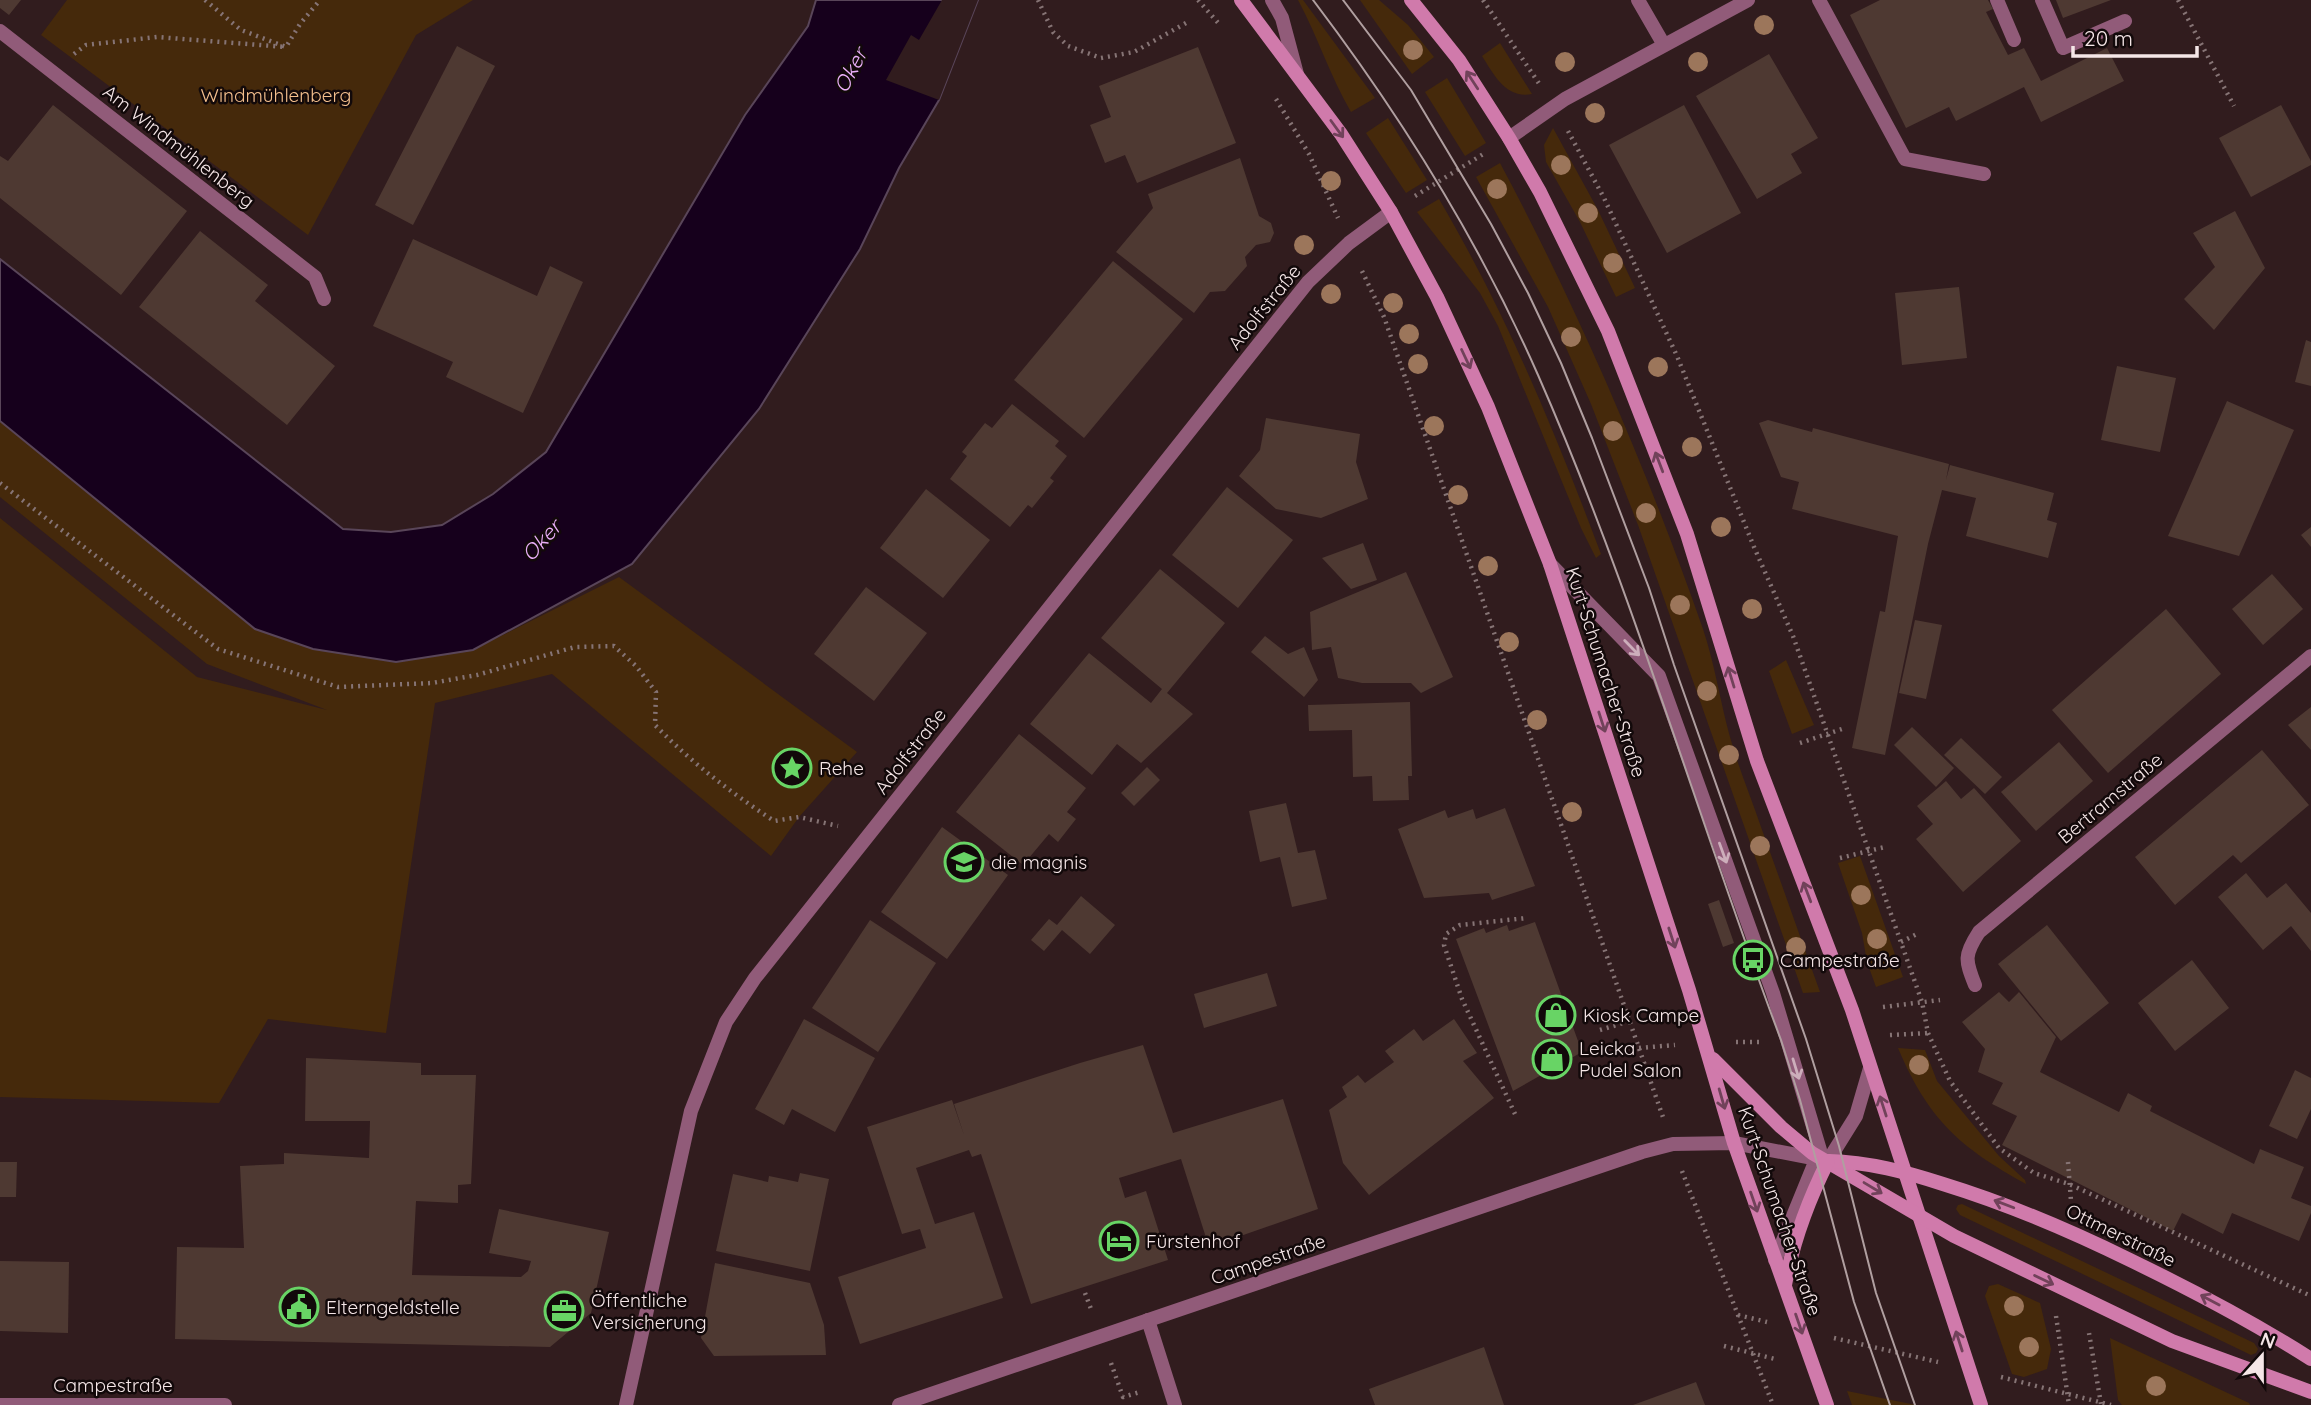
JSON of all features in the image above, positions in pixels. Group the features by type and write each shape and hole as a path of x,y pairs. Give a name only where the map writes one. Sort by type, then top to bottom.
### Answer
{"main road":[{"name":"Kurt-Schumacher-Straße","path":"1241,0 1341,134 1391,212 1437,298 1488,407 1550,564 1709,1056 1734,1143 1827,1405"},
{"path":"1411,0 1459,60 1509,138 1540,192 1608,331 1677,509 1757,761 1852,1010 1981,1405"},
{"path":"1709,1056 1781,1127 1821,1158 1954,1236 2172,1341 2311,1392"},
{"path":"1785,1286 1791,1256 1821,1158"},
{"name":"Ottmerstraße","path":"1821,1158 1903,1171 1980,1195 2076,1233 2199,1294 2264,1329 2311,1359"}],"street":[{"path":"1272,0 1282,18 1297,74"},
{"path":"1638,0 1664,45"},
{"path":"1509,138 1565,99 1748,0"},
{"path":"1819,0 1905,159 1984,174"},
{"path":"1997,0 2014,40"},
{"path":"2042,0 2063,48 2125,21"},
{"name":"Am Windmühlenberg","path":"0,31 315,277 324,299"},
{"name":"Adolfstraße","path":"626,1405 691,1111 726,1022 755,978 1308,282 1349,243 1391,212"},
{"path":"1550,564 1659,676 1773,993 1821,1158"},
{"name":"Bertramstraße","path":"1975,985 1966,962 1969,947 1979,932 2311,656"},
{"path":"1775,1260 1821,1158 1856,1116 1870,1068"},
{"name":"Campestraße","path":"899,1405 1642,1152 1673,1144 1734,1143 1821,1158"},
{"path":"1148,1320 1175,1405"},
{"name":"Campestraße","path":"0,1405 225,1405"}],"path":[{"path":"205,0 241,30 286,47"},
{"path":"286,47 300,24 320,0"},
{"path":"1038,0 1053,32 1068,46 1101,58 1134,52 1186,23"},
{"path":"1198,0 1229,34"},
{"path":"1483,0 1542,88"},
{"path":"2178,0 2234,106"},
{"path":"68,60 86,44 157,37 286,47"},
{"path":"1270,89 1309,154 1336,213"},
{"path":"1562,120 1604,198 1678,356 1754,547 1793,636 1922,1002 1928,1033 1950,1081 1999,1148 2034,1173 2069,1184 2311,1296"},
{"path":"1424,191 1470,162"},
{"path":"1364,275 1384,317 1662,1114"},
{"path":"0,482 218,649 338,687 432,683 477,675 575,647 614,646 636,666 656,692 655,725 690,760 725,789 774,821 799,817 870,834"},
{"path":"1800,743 1842,729"},
{"path":"1840,858 1885,847"},
{"path":"1515,1114 1462,999 1444,945 1446,934 1460,925 1527,918"},
{"path":"1901,942 1917,934"},
{"path":"1883,1007 1940,1000"},
{"path":"1600,1030 1630,1021"},
{"path":"2068,1162 2072,1202"},
{"path":"1681,1167 1773,1405"},
{"path":"2034,1173 2037,1181"},
{"path":"1085,1293 1090,1306"},
{"path":"1738,1315 2111,1405"},
{"path":"2058,1324 2069,1405"},
{"path":"2088,1329 2101,1404"},
{"path":"1724,1346 1775,1359"},
{"path":"1111,1363 1122,1397 1142,1391"}],"green space":[{"name":"Windmühlenberg","path":"67,0 473,0 416,35 308,235 41,35"},
{"path":"1298,0 1303,0 1375,98 1351,112"},
{"path":"1360,0 1379,0 1408,25 1434,57 1412,74"},
{"path":"1500,43 1532,94 1523,95 1508,89 1496,78 1482,56"},
{"path":"1447,78 1486,143 1465,156 1425,92"},
{"path":"1388,118 1427,180 1406,193 1366,133"},
{"path":"1553,128 1598,210 1635,288 1616,297 1580,222 1546,162 1544,145"},
{"path":"1500,163 1585,334 1659,510 1703,629 1737,760 1820,992 1803,993 1638,525 1591,404 1548,307 1476,177"},
{"path":"1439,199 1464,242 1528,373 1601,554 1596,558 1581,528 1498,326 1480,293 1417,212"},
{"path":"0,421 48,458 473,650 619,577 857,752 799,817 771,856 552,674 435,703 386,1033 268,1019 219,1103 0,1097 0,518 197,677 327,710 207,664 0,497"},
{"path":"1786,660 1814,725 1792,734 1769,671"},
{"path":"1860,856 1903,977 1876,987 1867,962 1862,933 1838,863"},
{"path":"1898,1048 1925,1050 1937,1081 1999,1156 2026,1184 1982,1157 1948,1129 1921,1094"},
{"path":"1962,1204 2254,1343 2258,1349 2251,1355 1960,1215 1956,1209"},
{"path":"1998,1284 2040,1303 2051,1349 2047,1369 2024,1377 2012,1374 1985,1296 1989,1286"},
{"path":"2110,1338 2250,1405 2122,1405 2118,1400"},
{"path":"1847,1391 1916,1405 1852,1405"}],"water":[{"name":"Oker","path":"816,0 978,0 939,100 899,168 860,249 759,409 632,564 473,650 396,662 313,649 255,629 0,421 0,259 343,529 391,532 442,525 493,494 546,452 745,115 808,26"}],"pier":[{"path":"942,0 978,0 939,100 886,80 911,35 919,40"}],"building":[{"path":"0,0 21,0 9,15 0,8"},
{"path":"1880,0 1988,0 1993,9 1986,12 2008,55 2024,48 2041,81 2107,48 2124,81 2041,122 2024,87 1956,121 1949,107 1906,128 1850,15"},
{"path":"2056,0 2111,0 2063,18"},
{"path":"457,46 495,66 413,225 375,205"},
{"path":"1198,47 1236,143 1137,183 1125,155 1105,163 1090,125 1111,117 1099,86"},
{"path":"1769,54 1818,138 1791,154 1802,173 1757,199 1696,96"},
{"path":"53,105 187,211 121,295 0,198 0,156 8,161"},
{"path":"1684,105 1741,213 1667,253 1609,145"},
{"path":"2281,105 2311,165 2251,197 2219,138"},
{"path":"1240,158 1259,216 1271,223 1274,233 1270,242 1256,245 1245,257 1247,266 1225,291 1210,292 1194,313 1116,252 1153,208 1148,194"},
{"path":"2235,211 2265,268 2214,330 2184,299 2215,267 2193,233"},
{"path":"200,231 268,285 255,301 335,366 287,425 139,307"},
{"path":"413,239 537,296 550,266 583,282 523,413 446,377 453,362 373,326"},
{"path":"1113,261 1183,319 1084,438 1014,380"},
{"path":"1959,287 1967,358 1902,365 1895,293"},
{"path":"2306,340 2311,342 2311,386 2295,382"},
{"path":"2117,366 2176,378 2160,452 2101,440"},
{"path":"2227,401 2294,430 2239,556 2168,536"},
{"path":"1012,404 1059,441 1055,446 1067,456 1050,478 1054,481 1032,508 1028,505 1010,527 950,479 967,456 962,452 985,423 992,428"},
{"path":"1266,418 1360,434 1356,462 1368,499 1321,518 1276,509 1239,476 1260,450"},
{"path":"1768,420 1812,432 1813,428 1949,464 1946,480 1950,465 2054,493 2047,520 2057,523 2048,558 1966,536 1976,498 1942,490 1928,544 1885,755 1852,748 1880,611 1885,612 1898,536 1792,509 1799,482 1781,477 1759,423"},
{"path":"1227,487 1293,540 1238,608 1172,555"},
{"path":"926,489 990,540 943,598 880,548"},
{"path":"2311,527 2311,547 2301,535"},
{"path":"1363,543 1377,580 1351,589 1322,558"},
{"path":"1160,569 1225,623 1167,693 1193,714 1141,763 1117,744 1092,775 1030,724 1089,653 1151,703 1162,689 1101,638"},
{"path":"1406,572 1453,677 1421,693 1411,683 1362,683 1338,678 1331,647 1312,650 1310,612"},
{"path":"2272,574 2303,609 2263,645 2232,609"},
{"path":"866,587 927,633 874,701 814,654"},
{"path":"2166,609 2221,674 2108,773 2052,710"},
{"path":"1915,620 1942,625 1926,699 1899,693"},
{"path":"1265,636 1288,654 1304,647 1318,680 1304,697 1251,652"},
{"path":"1410,702 1412,776 1408,776 1409,800 1373,801 1372,776 1353,777 1352,730 1309,731 1308,705"},
{"path":"2311,707 2311,750 2288,725"},
{"path":"1912,727 1954,768 1936,787 1894,745"},
{"path":"1019,734 1086,788 1067,812 1076,819 1058,842 1049,834 1023,865 956,812"},
{"path":"1961,738 2002,777 1985,794 1944,755"},
{"path":"2059,742 2093,781 2036,831 2001,792"},
{"path":"2262,750 2309,805 2241,863 2233,855 2175,905 2135,857"},
{"path":"1147,767 1160,780 1134,806 1121,793"},
{"path":"1946,781 1961,799 1974,788 2021,841 1963,892 1916,839 1933,824 1917,806"},
{"path":"1286,803 1298,853 1315,850 1327,899 1292,907 1280,857 1260,862 1249,811"},
{"path":"1505,808 1535,886 1492,900 1489,893 1424,898 1398,829 1445,810 1448,818 1473,809 1476,819"},
{"path":"942,827 1008,875 947,959 881,912"},
{"path":"2246,873 2267,898 2286,883 2311,913 2311,951 2291,926 2263,950 2218,897"},
{"path":"1081,896 1115,925 1090,954 1062,930 1044,951 1031,940 1049,919 1057,925"},
{"path":"1719,900 1734,943 1723,947 1708,904"},
{"path":"870,920 936,963 878,1052 812,1008"},
{"path":"1535,922 1582,1052 1513,1091 1456,939 1484,928 1486,933 1507,925 1509,931"},
{"path":"2047,925 2109,1003 2061,1041 1998,964"},
{"path":"2192,960 2229,1008 2175,1051 2138,1003"},
{"path":"1267,973 1277,1006 1204,1028 1194,994"},
{"path":"1999,992 2009,1002 2019,992 2056,1037 2040,1072 2119,1112 2128,1093 2152,1106 2150,1111 2254,1164 2260,1149 2304,1167 2291,1198 2311,1206 2311,1213 2299,1241 2232,1213 2223,1234 2182,1213 2173,1231 2002,1145 2017,1116 1992,1104 2003,1083 1978,1072 1985,1049 1962,1022"},
{"path":"804,1019 875,1058 835,1132 792,1109 784,1125 755,1109"},
{"path":"1454,1019 1477,1053 1463,1061 1494,1098 1369,1195 1343,1163 1329,1110 1347,1097 1342,1087 1358,1075 1365,1083 1394,1062 1385,1051 1414,1029 1423,1041"},
{"path":"1143,1045 1173,1133 1283,1099 1318,1209 1209,1247 1181,1159 1119,1178 1125,1198 1146,1191 1168,1260 1031,1304 981,1154 972,1157 969,1150 916,1168 935,1224 974,1212 1003,1298 860,1344 838,1277 926,1248 920,1229 902,1234 867,1127 952,1100 964,1135 954,1104"},
{"path":"306,1058 421,1063 421,1075 476,1075 471,1184 458,1185 458,1203 416,1201 412,1275 521,1277 528,1271 531,1261 489,1253 499,1209 609,1232 591,1313 550,1347 175,1339 177,1247 244,1248 240,1166 284,1164 284,1153 369,1158 370,1121 305,1121"},
{"path":"2295,1070 2311,1078 2311,1109 2297,1139 2269,1126"},
{"path":"0,1162 17,1162 16,1197 0,1197"},
{"path":"800,1173 829,1179 810,1271 716,1251 733,1174 768,1182 769,1176 798,1182"},
{"path":"0,1261 69,1262 68,1333 0,1331"},
{"path":"715,1263 810,1283 824,1325 826,1355 714,1356 701,1338"},
{"path":"1484,1347 1504,1405 1375,1405 1369,1389"},
{"path":"1696,1382 1705,1405 1633,1405"}],"tram line":[{"path":"1313,0 1407,134 1464,228 1515,325 1572,457 1635,622 1781,1040 1800,1100 1854,1302 1890,1405"},
{"path":"1343,0 1411,90 1491,224 1528,293 1592,438 1649,588 1806,1039 1839,1146 1876,1293 1915,1405"}],"place":[{"name":"Rehe","path":"792,768"},
{"name":"die magnis","path":"964,862"},
{"name":"Campestraße","path":"1753,960"},
{"name":"Kiosk Campe","path":"1556,1015"},
{"name":"Leicka Pudel Salon","path":"1552,1059"},
{"name":"Fürstenhof","path":"1119,1241"},
{"name":"Elterngeldstelle","path":"299,1307"},
{"name":"Öffentliche Versicherung","path":"564,1311"}]}
